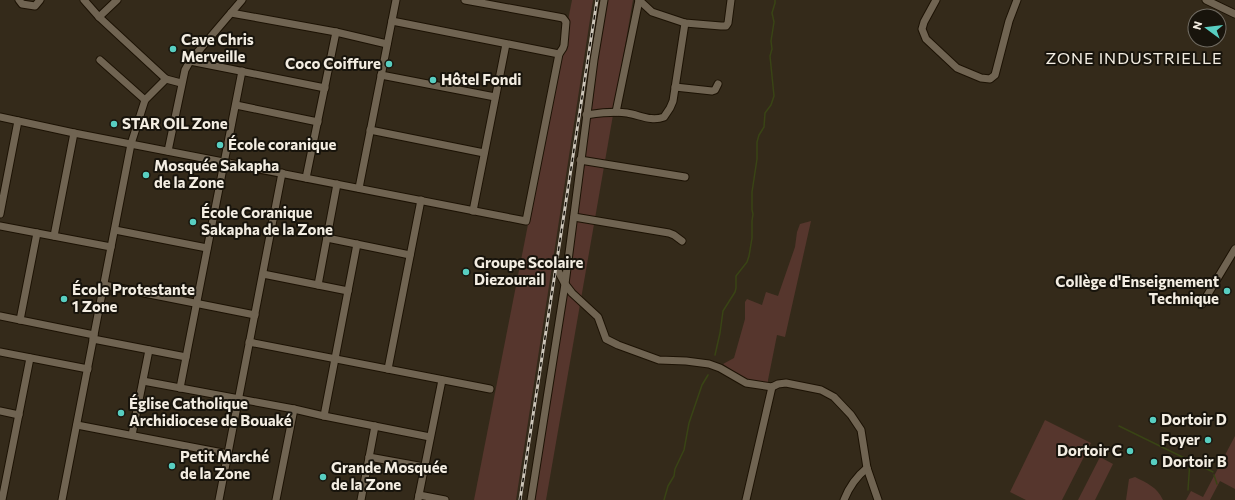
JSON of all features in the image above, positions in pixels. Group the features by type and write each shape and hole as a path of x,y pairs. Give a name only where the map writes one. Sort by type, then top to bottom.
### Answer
{"street":[{"path":"19,0 22,4 28,6 35,6 40,0"},
{"path":"84,0 99,17 166,79 182,83"},
{"path":"99,17 117,0"},
{"path":"168,151 185,70 190,61 240,3 232,0"},
{"path":"359,188 396,0"},
{"path":"0,117 74,133 526,221 559,54 564,45 566,22 563,18 465,0"},
{"path":"531,500 565,284 586,115 604,0"},
{"path":"616,112 639,0"},
{"path":"639,0 652,12 684,23 726,26 728,23 731,0"},
{"path":"936,0 924,22 922,29 926,39 957,68 990,80 995,75 1009,21 1017,0"},
{"path":"1206,0 1235,14"},
{"path":"231,13 336,32 387,44"},
{"path":"392,21 559,54"},
{"path":"586,115 616,112 628,113 652,119 664,117 670,108 675,87 684,23"},
{"path":"306,178 336,32"},
{"path":"473,210 506,44"},
{"path":"100,60 145,100"},
{"path":"190,61 325,88"},
{"path":"180,388 242,71"},
{"path":"381,75 495,97"},
{"path":"62,500 131,144 145,100 166,79"},
{"path":"675,87 712,91 715,90 718,84"},
{"path":"236,105 318,122"},
{"path":"0,214 18,121"},
{"path":"370,130 484,153"},
{"path":"54,236 74,133"},
{"path":"580,160 685,177"},
{"path":"219,500 282,173"},
{"path":"318,285 337,184"},
{"path":"388,369 421,200"},
{"path":"574,217 669,233 682,241"},
{"path":"0,226 111,247"},
{"path":"115,230 208,248"},
{"path":"20,320 37,233"},
{"path":"327,238 410,255"},
{"path":"324,416 358,244"},
{"path":"1202,304 1235,249"},
{"path":"556,267 565,284 572,293 596,314 606,339 659,360 709,364 720,368 746,383 772,388"},
{"path":"262,274 348,291"},
{"path":"104,285 255,315"},
{"path":"0,316 186,357"},
{"path":"249,342 490,389"},
{"path":"132,435 149,350"},
{"path":"0,352 88,369"},
{"path":"2,500 30,358"},
{"path":"442,380 419,497 445,500"},
{"path":"143,381 238,398 430,437"},
{"path":"746,500 772,388 778,384 786,383 821,390 834,396 851,415 861,430 867,468 878,500"},
{"path":"276,500 294,409"},
{"path":"0,412 19,415"},
{"path":"77,424 228,454"},
{"path":"361,500 375,426"},
{"path":"369,457 424,467"},
{"path":"0,468 8,469"},
{"path":"844,500 859,474 867,468"}],"shaded area":[{"path":"572,0 593,0 516,500 474,500"},
{"path":"606,0 633,0 546,500 528,500"},
{"path":"811,221 785,337 777,335 768,383 747,381 723,364 734,358 745,319 745,302 747,299 762,305 766,292 778,296 795,247 797,232 800,224"},
{"path":"1045,420 1091,443 1062,500 1026,500 1010,492"},
{"path":"1235,436 1235,489 1220,481 1210,500 1186,500 1191,491 1203,497"},
{"path":"1100,457 1113,464 1095,500 1078,500"},
{"path":"1135,477 1148,483 1158,492 1163,500 1126,500 1129,479"}],"waterway":[{"path":"715,355 723,311 735,292 736,276 747,262 749,256 752,238 752,192 757,159 757,142 764,127 765,113 771,105 774,96 770,56 774,22 772,13 775,0"},
{"path":"664,500 668,486 674,476 675,469 684,450 689,423 702,385 708,375"},
{"path":"1119,426 1213,472"},
{"path":"1188,490 1190,460"},
{"path":"1214,475 1217,484"}],"railway":[{"path":"520,500 597,0"}],"place":[{"name":"Cave Chris Merveille","path":"173,49"},
{"name":"Coco Coiffure","path":"389,64"},
{"name":"Hôtel Fondi","path":"433,80"},
{"name":"STAR OIL Zone","path":"114,124"},
{"name":"École coranique","path":"220,145"},
{"name":"Mosquée Sakapha de la Zone","path":"146,175"},
{"name":"École Coranique Sakapha de la Zone","path":"193,222"},
{"name":"Groupe Scolaire Diezourail","path":"466,272"},
{"name":"Collège d'Enseignement Technique","path":"1227,291"},
{"name":"École Protestante 1 Zone","path":"64,299"},
{"name":"Église Catholique Archidiocese de Bouaké","path":"121,413"},
{"name":"Dortoir D","path":"1153,420"},
{"name":"Foyer","path":"1208,440"},
{"name":"Dortoir C","path":"1130,451"},
{"name":"Dortoir B","path":"1154,462"},
{"name":"Petit Marché de la Zone","path":"172,466"},
{"name":"Grande Mosquée de la Zone","path":"323,477"}],"district":[{"name":"ZONE INDUSTRIELLE","path":"1134,58"}]}
